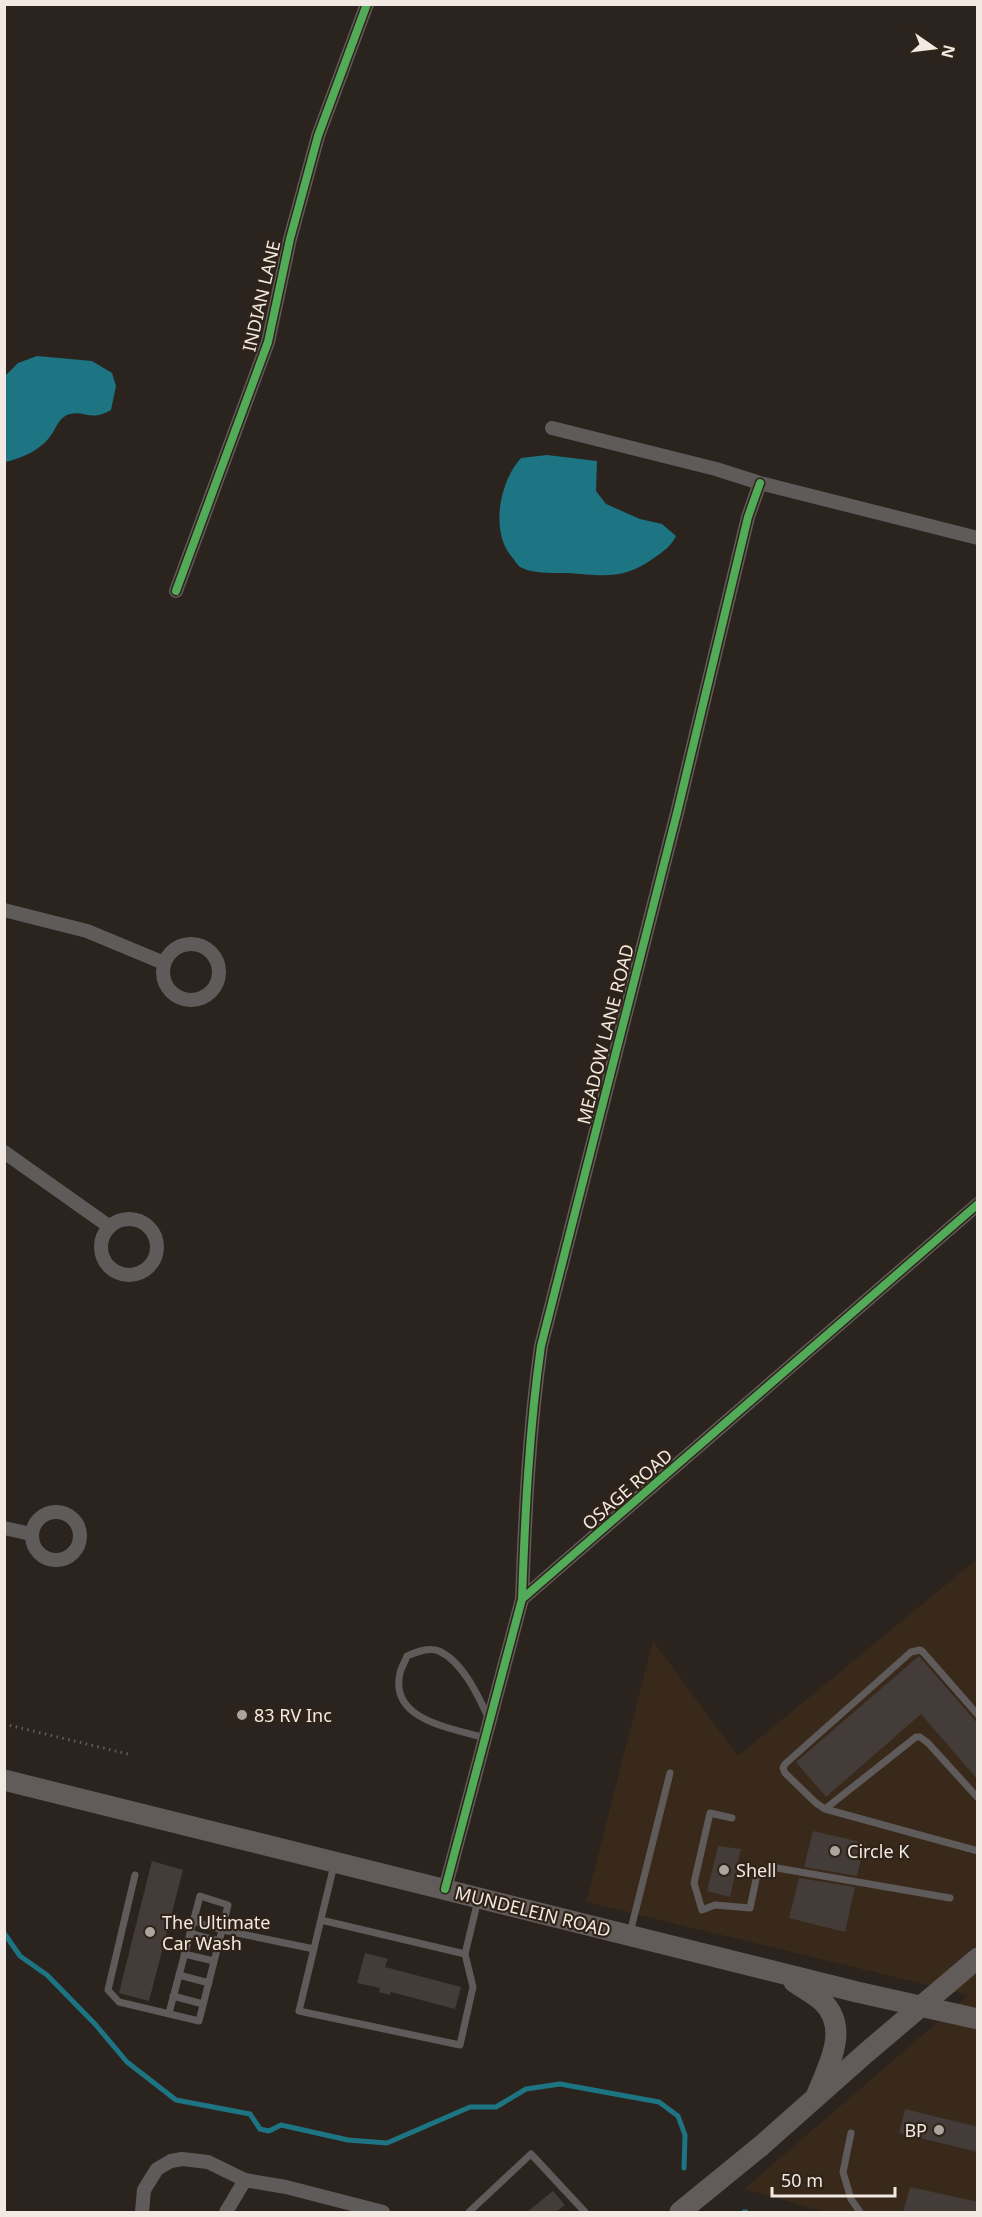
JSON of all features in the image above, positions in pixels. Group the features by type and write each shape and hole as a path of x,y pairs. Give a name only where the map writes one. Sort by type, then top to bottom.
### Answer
{"main road":[{"name":"MUNDELEIN ROAD","path":"4,1780 857,1992 978,2019"},
{"path":"680,2212 978,1958"},
{"path":"780,1973 822,2001 834,2018 837,2038 816,2097"}],"street":[{"name":"INDIAN LANE","path":"176,591 268,342 290,239 316,143 367,4"},
{"path":"552,428 978,538"},
{"name":"MEADOW LANE ROAD","path":"522,1599 525,1515 541,1346 674,825 748,517 760,483"},
{"path":"4,910 87,931 164,963"},
{"path":"182,944 200,945 209,949 216,957 220,976 211,993 193,1000 183,999 168,989 164,981 164,963 168,955 182,944"},
{"path":"4,1152 110,1227"},
{"name":"OSAGE ROAD","path":"522,1599 978,1204"},
{"path":"126,1219 144,1223 151,1229 157,1246 152,1264 145,1270 127,1275 111,1268 102,1252 105,1234 110,1227 126,1219"},
{"path":"4,1528 31,1534"},
{"path":"445,1889 522,1599"},
{"path":"142,2212 144,2190 157,2169 171,2161 196,2160 208,2162 245,2180 286,2187 383,2212"},
{"path":"226,2212 245,2180"}],"lane":[{"path":"485,1738 423,1720 406,1707 400,1695 399,1674 407,1656 422,1650 438,1651 453,1660 475,1688 490,1722"},
{"path":"978,1715 923,1652 920,1650 911,1652 783,1768 785,1773 825,1809 978,1851"},
{"path":"825,1809 916,1737 920,1737 978,1798"},
{"path":"629,1935 670,1773"},
{"path":"732,1818 710,1813 694,1883 702,1910 715,1905 750,1908 758,1870 777,1868 950,1898"},
{"path":"335,1862 299,2011 460,2045 473,1987 465,1954 478,1898"},
{"path":"135,1875 108,1990 119,2002 199,2020 228,1905 200,1896 169,2013"},
{"path":"321,1920 465,1954"},
{"path":"193,1921 222,1930 314,1949"},
{"path":"190,1933 219,1941"},
{"path":"184,1954 214,1961"},
{"path":"179,1975 209,1983"},
{"path":"173,1996 203,2004"},
{"path":"851,2133 843,2172 851,2199 860,2212"},
{"path":"469,2212 531,2154 585,2212"}],"path":[{"path":"4,1724 132,1755"}],"shaded area":[{"path":"977,1559 977,2212 827,2212 744,2189 969,1995 586,1902 653,1641 738,1756"}],"water":[{"path":"37,356 92,361 112,373 116,386 111,410 98,415 70,414 60,421 49,438 34,451 5,462 5,376 18,363"},
{"path":"547,455 597,461 596,491 606,504 640,519 662,524 676,536 674,540 667,548 643,565 612,575 543,573 520,567 511,556 501,533 499,520 503,492 521,458"}],"building":[{"path":"919,1656 978,1724 978,1780 921,1714 826,1797 796,1762"},
{"path":"813,1831 865,1843 857,1876 804,1867"},
{"name":"Shell","path":"718,1846 741,1849 730,1897 707,1891"},
{"name":"The Ultimate Car Wash","path":"152,1861 183,1870 149,2001 119,1993"},
{"path":"799,1878 855,1887 845,1932 789,1918"},
{"path":"365,1953 388,1959 385,1967 461,1987 455,2009 391,1992 390,1995 379,1992 380,1988 357,1983"},
{"name":"BP","path":"905,2109 978,2127 978,2152 899,2133"},
{"path":"910,2187 978,2202 978,2212 903,2212"},
{"path":"553,2191 565,2205 556,2212 527,2212"}],"waterway":[{"path":"4,1933 20,1956 47,1975 95,2024 127,2062 176,2100 250,2114 260,2129 269,2131 281,2125 348,2140 387,2143 470,2107 496,2107 526,2089 560,2084 659,2102 678,2116 685,2135 684,2168"}],"cycle path":[{"path":"176,591 268,342 290,239 318,136 367,4"},
{"path":"522,1599 528,1472 541,1346 677,813 748,517 760,483"},
{"path":"445,1889 522,1599 978,1204"}],"place":[{"name":"83 RV Inc","path":"242,1715"},
{"name":"Circle K","path":"835,1851"},
{"name":"Shell","path":"724,1870"},
{"name":"The Ultimate Car Wash","path":"150,1932"},
{"name":"BP","path":"939,2130"}]}
